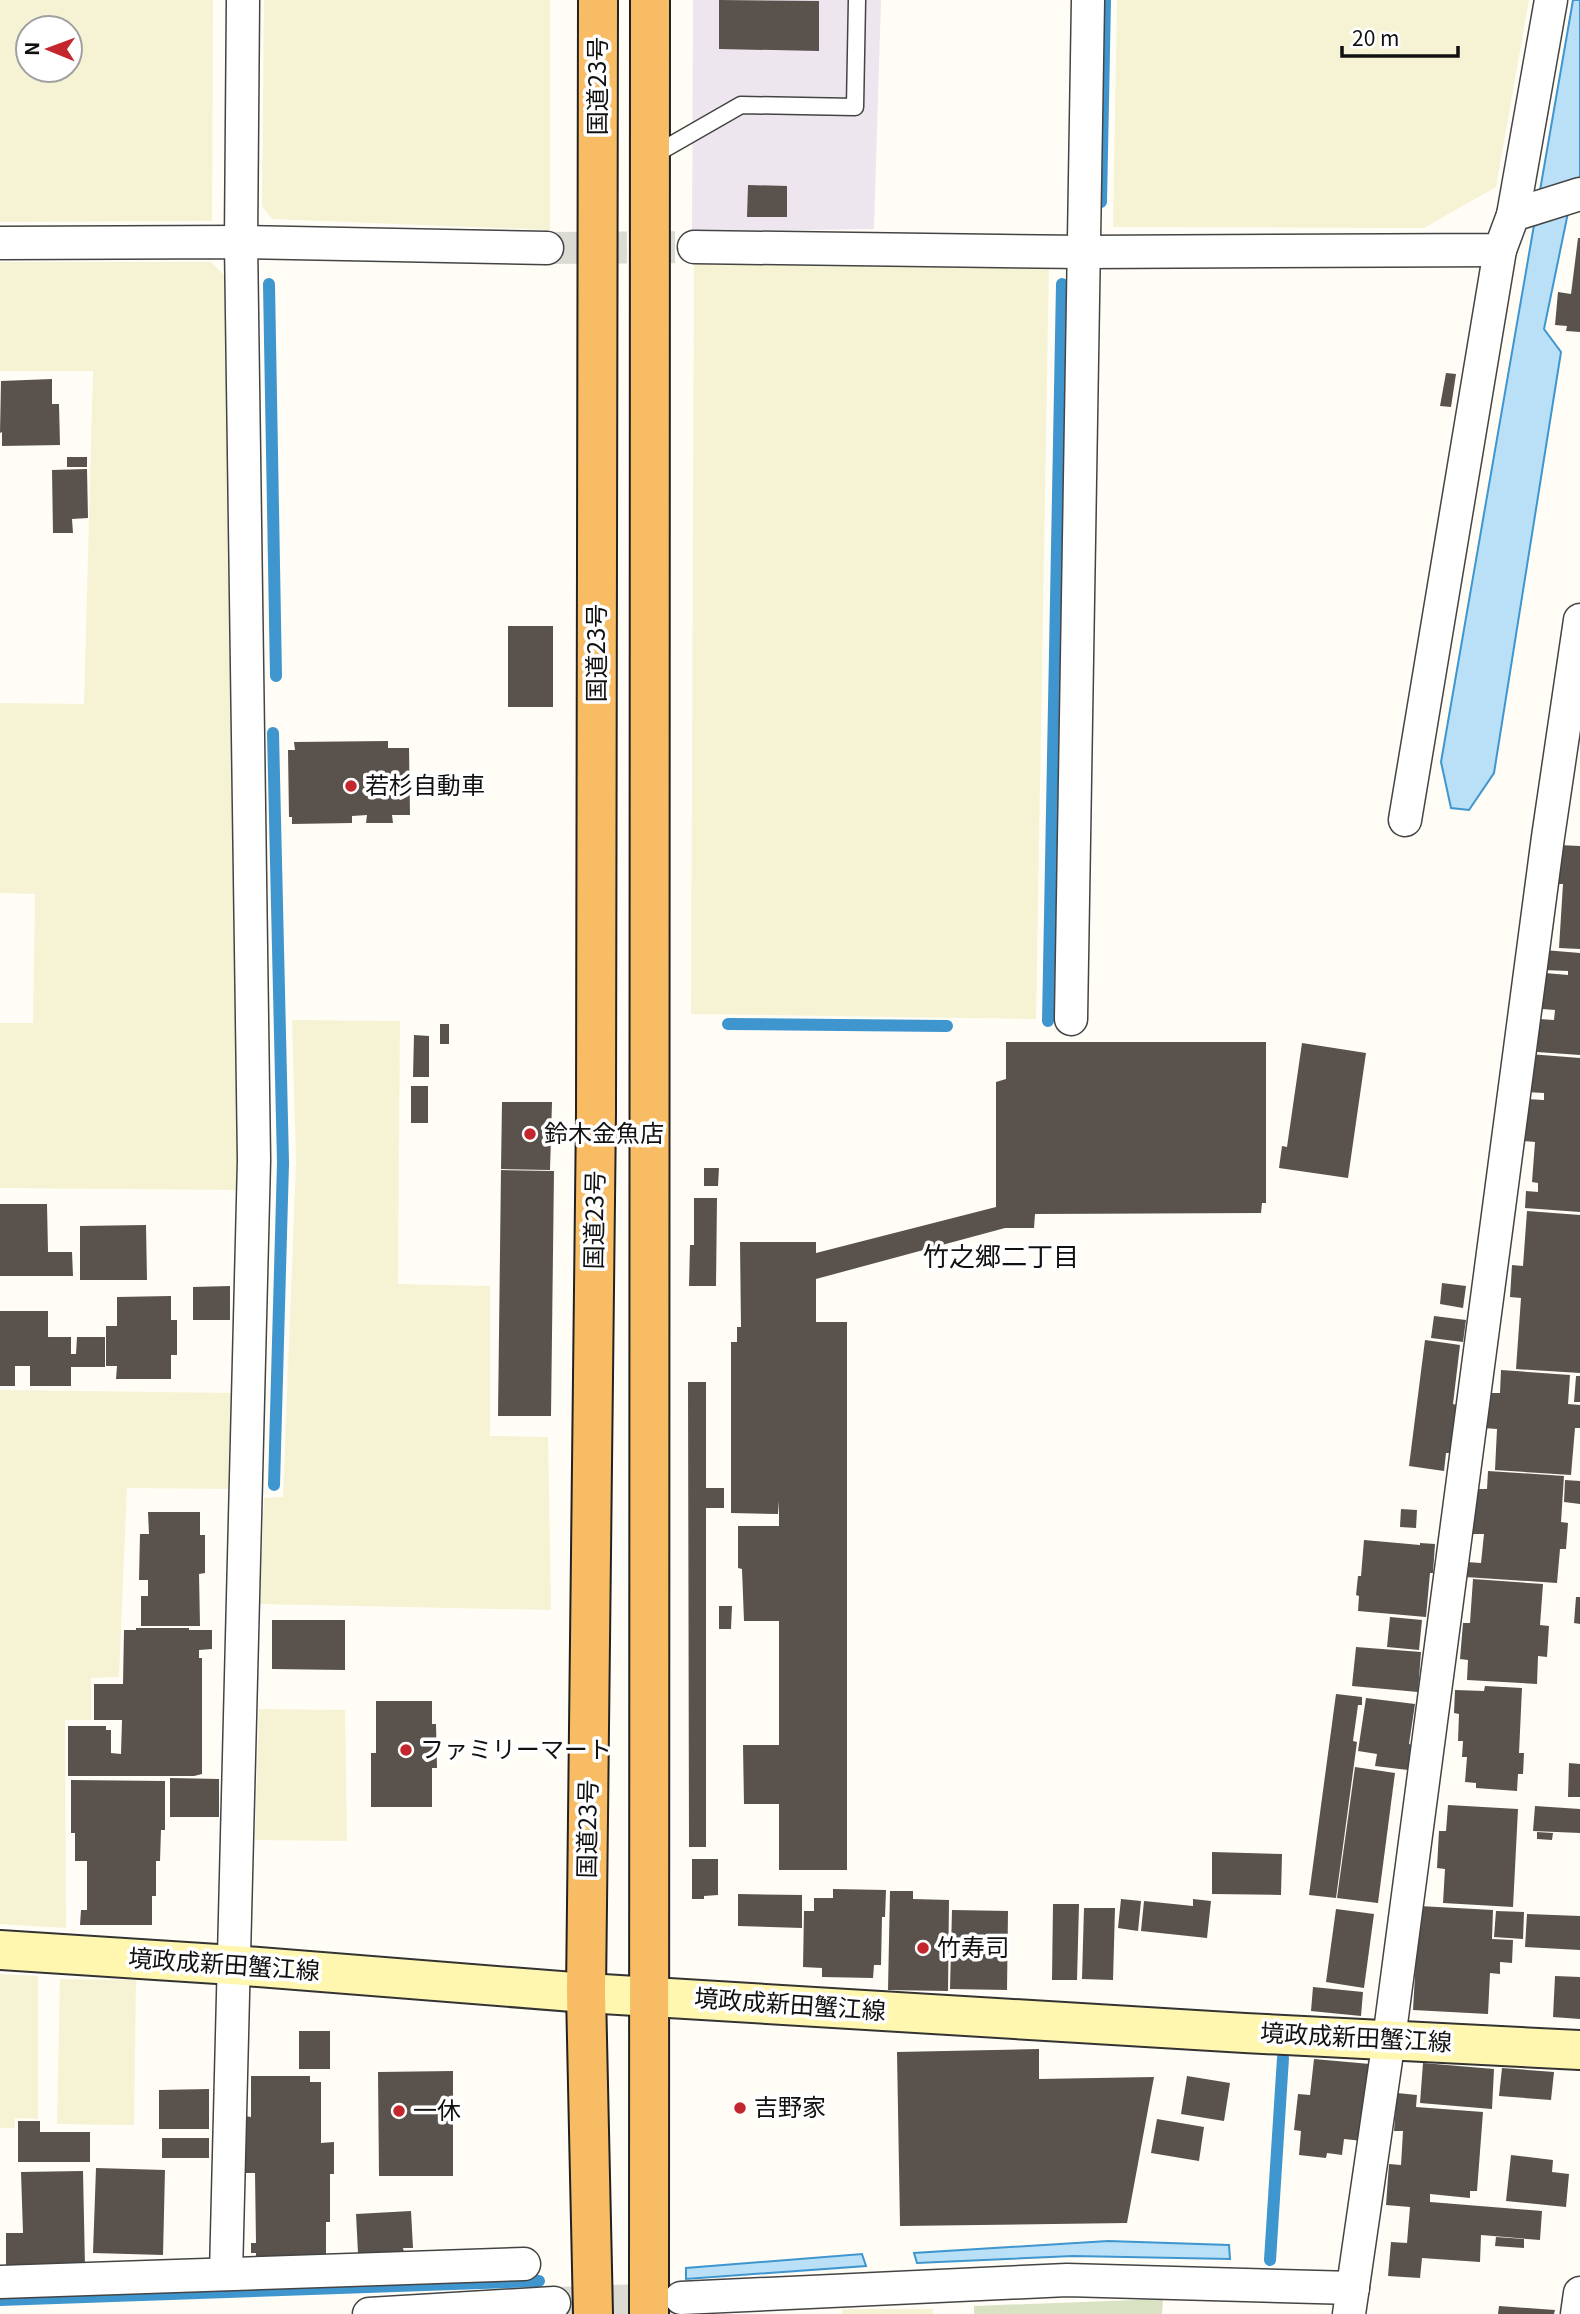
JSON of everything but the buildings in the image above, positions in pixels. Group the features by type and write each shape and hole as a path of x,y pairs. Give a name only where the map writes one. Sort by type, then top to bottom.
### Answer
{"highway":[{"name":"国道23号","path":"593,2314 586,1993 596,1127 598,0"},
{"path":"650,0 651,1996 665,2306"}],"main road":[{"name":"境政成新田蟹江線","path":"0,1950 586,1993 1245,2033 1580,2050"}],"street":[{"path":"226,2274 254,1160 241,242 243,0"},
{"path":"1071,1019 1088,0"},
{"path":"1405,820 1500,250 1522,212 1551,0"},
{"path":"1522,212 1580,194"},
{"path":"0,243 241,242 547,248"},
{"path":"694,247 1084,252 1500,250"},
{"path":"665,2306 1067,2280 1351,2301 1389,2039 1548,837 1580,620"},
{"path":"0,2282 524,2264"},
{"path":"1577,2314 1580,2294"},
{"path":"369,2314 554,2304"}],"lane":[{"path":"650,157 741,105 855,107 857,0"}],"shaded area":[{"path":"0,0 213,0 212,221 0,222"},
{"path":"264,0 550,0 550,230 272,219 262,206"},
{"path":"693,0 881,0 874,229 692,232"},
{"path":"1117,0 1529,0 1496,187 1424,228 1113,227"},
{"path":"694,260 1049,263 1036,1019 691,1014"},
{"path":"0,262 211,262 225,276 241,1190 0,1188 0,1023 33,1023 35,894 0,893 0,703 84,704 93,371 0,371"},
{"path":"292,1020 400,1021 398,1284 490,1286 490,1436 548,1437 551,1610 260,1604 264,1498 283,1497 296,1163"},
{"path":"0,1390 239,1393 236,1489 127,1488 119,1677 91,1678 91,1720 65,1720 66,1928 0,1924"},
{"path":"259,1709 345,1710 347,1841 255,1840"},
{"path":"0,1974 38,1976 38,2119 15,2118 15,2128 0,2128"},
{"path":"60,1979 136,1980 134,2125 57,2124"},
{"path":"842,2309 933,2309 933,2314 842,2314"}],"green space":[{"path":"1163,2299 1162,2314 974,2314 974,2306"}],"water":[{"path":"1573,0 1580,0 1580,182 1570,203 1544,329 1561,352 1494,773 1469,810 1451,808 1441,762"},
{"path":"1108,2241 1229,2245 1230,2259 1073,2256 917,2263 914,2253"},
{"path":"862,2254 866,2266 686,2279 686,2268"}],"waterway":[{"path":"1101,202 1105,0"},
{"path":"269,284 276,676"},
{"path":"1048,1021 1062,284"},
{"path":"273,733 283,1163 274,1485"},
{"path":"728,1024 947,1026"},
{"path":"1270,2260 1283,2058"},
{"path":"0,2300 539,2281"}],"tunnel":[{"path":"547,248 694,247"},
{"path":"554,2303 671,2299"}],"place":[{"name":"若杉自動車","path":"351,786"},
{"name":"鈴木金魚店","path":"530,1134"},
{"name":"ファミリーマート","path":"406,1750"},
{"name":"竹寿司","path":"923,1948"},
{"name":"吉野家","path":"740,2108"},
{"name":"一休","path":"399,2111"}],"district":[{"name":"竹之郷二丁目","path":"1001,1257"}]}
